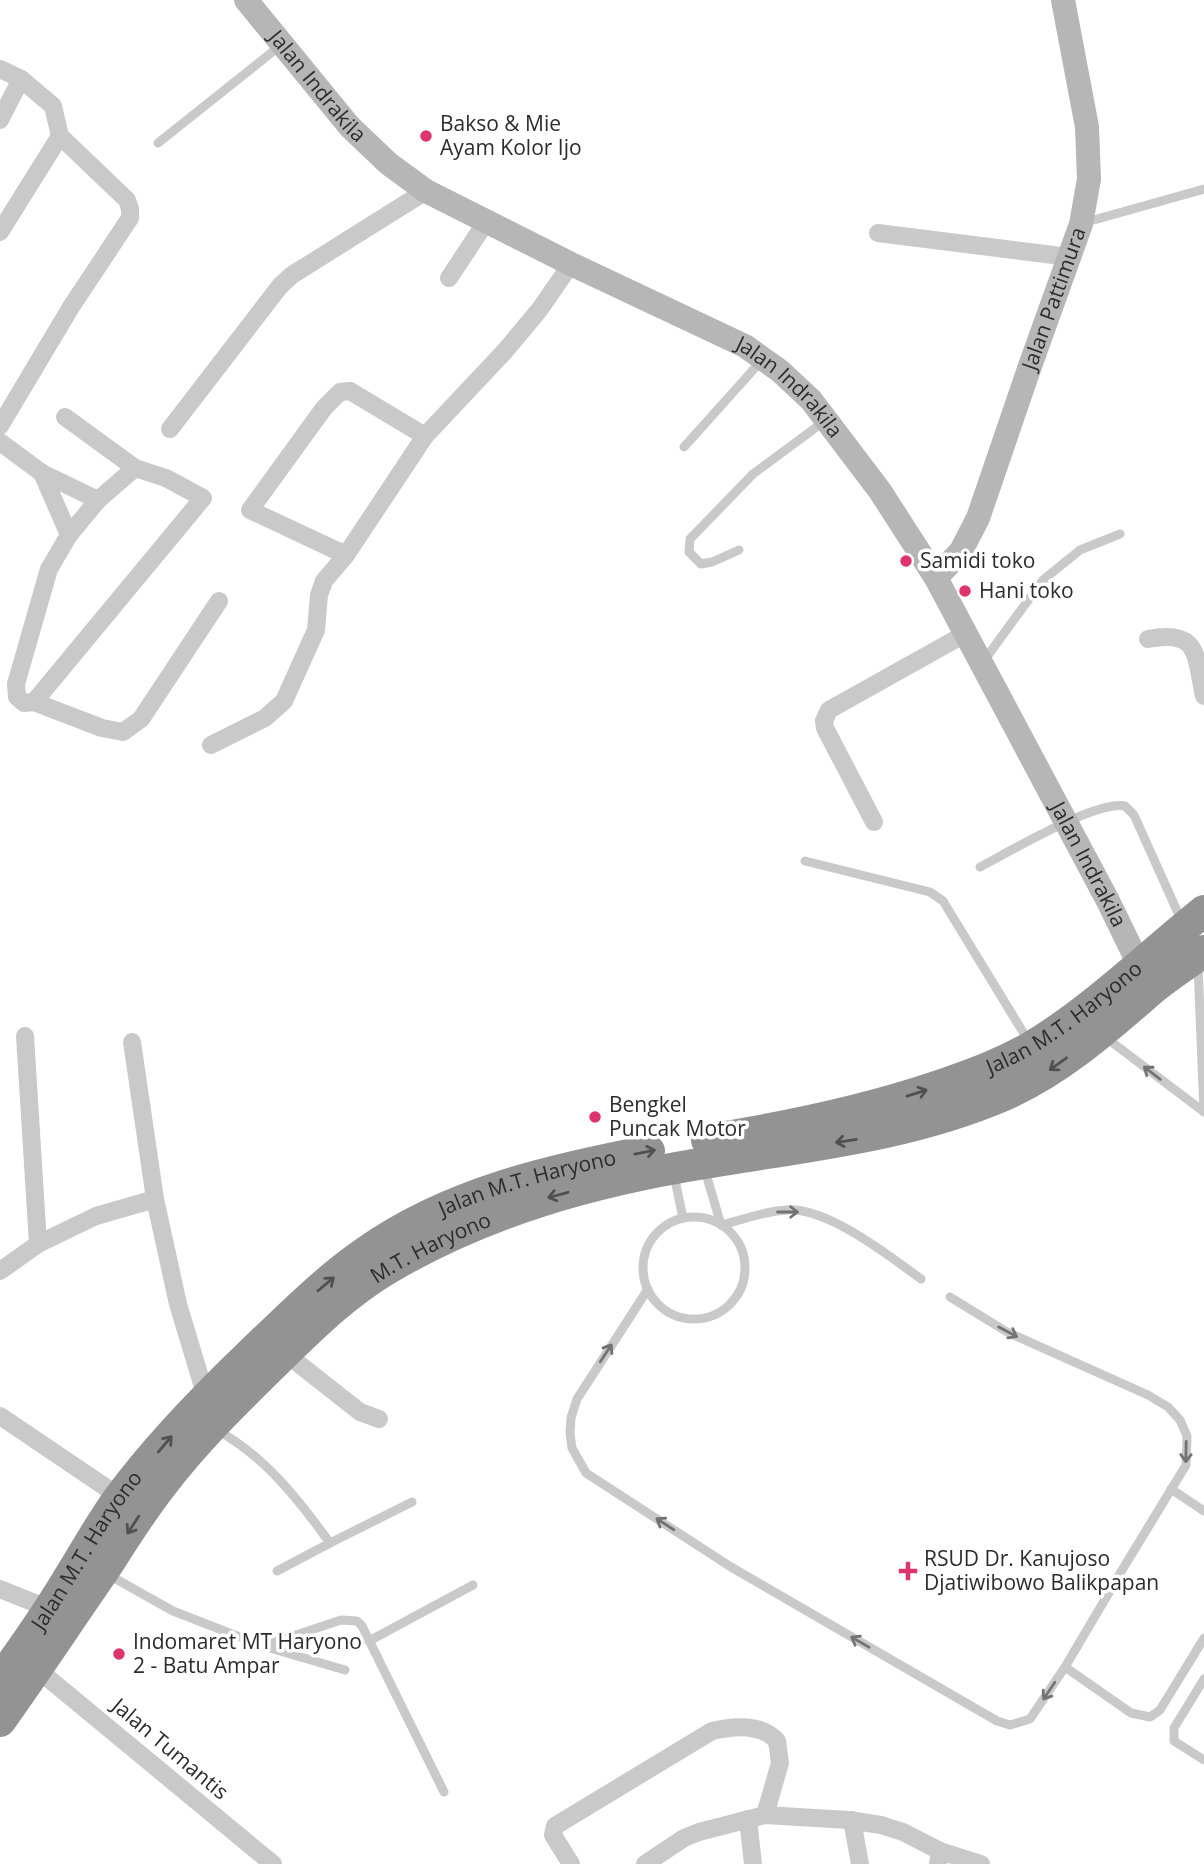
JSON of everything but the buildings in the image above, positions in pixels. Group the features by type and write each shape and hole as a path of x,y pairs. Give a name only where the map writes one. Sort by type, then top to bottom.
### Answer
{"highway":[{"name":"Jalan M.T. Haryono","path":"702,1158 856,1139 1003,1095 1048,1071 1132,1008 1145,978 1194,919"},
{"name":"Jalan M.T. Haryono","path":"0,1721 37,1669 60,1613 120,1497 209,1412 310,1297 367,1251 453,1206 533,1177 589,1162 804,1124 971,1076 1031,1046 1080,1014 1145,978 1202,957"},
{"name":"M.T. Haryono","path":"239,1398 297,1339 347,1295 386,1269 439,1241 545,1198 672,1168 702,1158"},
{"name":"Jalan M.T. Haryono","path":"0,1680 60,1613 103,1571 209,1412 239,1398"}],"street":[{"name":"Jalan Indrakila","path":"246,0 350,127 389,164 426,191 571,264 746,346 764,358 811,400 880,491 936,578 1108,901 1145,978"},
{"name":"Jalan Pattimura","path":"936,578 961,551 978,518 1081,224 1089,178 1087,127 1063,0"},
{"path":"0,69 21,79 52,106 60,136 127,200 131,209 130,218 71,307 0,426"},
{"path":"0,120 21,79"},
{"path":"0,232 60,136"},
{"path":"170,429 280,286 292,275 426,191"},
{"path":"449,278 486,222"},
{"path":"878,233 1069,257"},
{"path":"211,745 265,718 284,701 316,630 319,595 324,581 346,555 425,436 505,351 540,309 571,264"},
{"path":"346,555 250,510 324,408 340,392 350,391 425,436"},
{"path":"34,702 203,498 166,478 135,468 65,417"},
{"path":"0,443 42,473 98,500"},
{"path":"135,468 98,500 69,535 50,569 16,684 15,693 19,701 34,702 102,728 123,732 141,719 219,601"},
{"path":"42,473 69,535"},
{"path":"874,822 825,728 825,716 829,710 965,634"},
{"path":"1148,639 1177,636 1188,643 1194,651 1204,696"},
{"path":"25,1036 38,1244"},
{"path":"132,1042 155,1199 178,1304 209,1412"},
{"path":"0,1271 38,1244 96,1216 155,1199"},
{"path":"285,1353 360,1412 379,1419"},
{"path":"0,1416 120,1497"},
{"path":"0,1589 60,1613"},
{"name":"Jalan Tumantis","path":"37,1669 273,1864"},
{"path":"572,1864 553,1835 555,1826 712,1731 726,1727 749,1728 768,1733 777,1741 780,1763 757,1817 753,1864"},
{"path":"645,1864 684,1838 757,1817 852,1821 881,1825 903,1832 939,1858 981,1864"},
{"path":"852,1821 860,1864"}],"lane":[{"path":"158,143 282,44"},
{"path":"1081,224 1204,189"},
{"path":"684,447 764,358"},
{"path":"739,550 701,564 689,552 690,539 752,474 827,419"},
{"path":"982,664 1043,580 1080,550 1121,534"},
{"path":"980,867 1066,822 1116,805 1129,808 1194,919"},
{"path":"805,861 930,892 943,901 1031,1046"},
{"path":"1202,957 1204,1112"},
{"path":"1100,1034 1204,1112"},
{"path":"702,1158 721,1225"},
{"path":"672,1168 683,1218"},
{"path":"721,1225 787,1209 813,1215 838,1223 920,1279"},
{"path":"683,1218 709,1219 721,1225 733,1235 745,1264 744,1280 738,1295 728,1307 699,1319 683,1318 668,1312 656,1302 648,1289 644,1274 644,1259 657,1233 683,1218"},
{"path":"648,1289 582,1391 570,1418 572,1448 586,1473 731,1567 997,1721 1010,1725 1030,1719 1065,1667 1110,1591"},
{"path":"950,1297 1007,1332 1148,1395 1168,1407 1180,1420 1187,1436 1186,1465 1116,1580"},
{"path":"209,1412 233,1440 292,1492 330,1543"},
{"path":"1171,1489 1204,1511"},
{"path":"277,1571 412,1502"},
{"path":"103,1571 173,1611 263,1646 345,1670"},
{"path":"369,1641 473,1585"},
{"path":"263,1646 341,1620 349,1619 362,1626 444,1792"},
{"path":"1065,1667 1131,1713 1150,1717 1160,1710 1204,1638"},
{"path":"1204,1679 1174,1728 1173,1737 1174,1741 1204,1760"}],"place":[{"name":"Bakso & Mie Ayam Kolor Ijo","path":"426,136"},
{"name":"Samidi toko","path":"906,561"},
{"name":"Hani toko","path":"965,591"},
{"name":"Bengkel Puncak Motor","path":"595,1117"},
{"name":"RSUD Dr. Kanujoso Djatiwibowo Balikpapan","path":"908,1571"},
{"name":"Indomaret MT Haryono 2 - Batu Ampar","path":"119,1654"}]}
